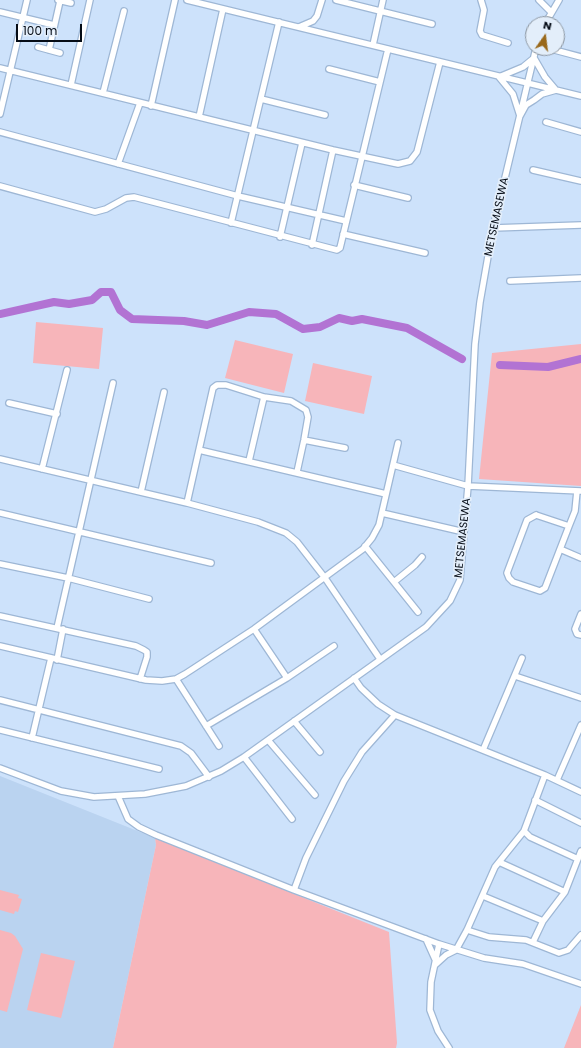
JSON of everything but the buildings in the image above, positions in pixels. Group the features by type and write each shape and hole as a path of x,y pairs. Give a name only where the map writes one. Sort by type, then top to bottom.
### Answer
{"street":[{"path":"0,114 27,0"},
{"path":"49,50 59,0 71,3"},
{"path":"71,85 90,0"},
{"path":"151,106 175,0"},
{"path":"187,0 581,96"},
{"path":"298,27 313,21 317,16 322,0"},
{"path":"336,0 432,24"},
{"path":"373,45 383,0"},
{"path":"481,0 484,10 480,31 482,36 508,43"},
{"path":"539,0 551,12"},
{"path":"549,16 559,0"},
{"path":"199,117 223,9"},
{"path":"103,93 124,11"},
{"path":"0,12 54,26"},
{"path":"231,223 279,22"},
{"path":"38,47 60,53"},
{"path":"0,186 95,212 106,209 126,198 134,197 280,237 337,250 340,248 342,234 388,49"},
{"path":"565,53 581,57"},
{"path":"499,77 523,67 534,58 545,77 556,90"},
{"name":"METSEMASEWA","path":"0,768 61,791 94,797 145,794 186,786 209,776 244,757 426,627 450,601 460,580 468,486 475,344 493,228 534,58"},
{"path":"0,68 302,143 398,164 410,161 418,152 440,62"},
{"path":"329,69 380,82"},
{"path":"499,77 513,94 520,116"},
{"path":"520,116 526,105 542,94 556,90"},
{"path":"261,99 326,115"},
{"path":"118,164 140,103"},
{"path":"546,122 581,132"},
{"path":"0,132 238,196 346,221"},
{"path":"280,237 302,143"},
{"path":"312,245 317,214 333,150"},
{"path":"533,170 581,182"},
{"path":"354,185 408,198"},
{"path":"493,228 581,226"},
{"path":"342,234 425,253"},
{"path":"510,281 581,278"},
{"path":"42,469 67,370"},
{"path":"32,738 54,659 68,578 80,532 113,383"},
{"path":"188,503 215,386 226,385 264,397 291,401 306,410 308,416 297,472"},
{"path":"141,492 164,392"},
{"path":"249,461 264,397"},
{"path":"9,403 57,414"},
{"path":"304,440 345,448"},
{"path":"0,646 140,679 162,681 176,679 199,667 254,630 325,578 365,546 372,538 379,525 398,443"},
{"path":"200,450 386,494"},
{"path":"0,459 188,503 272,526 286,533 297,542 325,578 380,659"},
{"path":"393,465 468,486 579,491 575,511 560,549 542,590 538,591 513,582 507,573 527,520 536,515 569,526"},
{"path":"0,513 211,563"},
{"path":"382,513 464,532"},
{"path":"365,546 418,612"},
{"path":"560,549 581,558"},
{"path":"394,582 416,565 422,557"},
{"path":"0,564 68,578 149,598"},
{"path":"581,614 575,629 577,634 581,635"},
{"path":"0,616 144,650 147,652 147,657 140,679"},
{"path":"254,630 287,678"},
{"path":"206,726 287,678 334,646"},
{"path":"483,750 522,658"},
{"path":"515,676 581,698"},
{"path":"354,678 361,688 378,704 395,715 545,775 581,792"},
{"path":"176,679 219,746"},
{"path":"0,700 181,746 191,753 209,776"},
{"path":"294,890 306,858 344,781 362,752 395,715"},
{"path":"294,721 320,752"},
{"path":"556,780 581,725"},
{"path":"0,730 159,769"},
{"path":"268,740 315,795"},
{"path":"244,757 292,819"},
{"path":"435,964 446,955 456,950 499,862 524,831 545,775"},
{"path":"118,796 128,819 140,827 294,890 456,950 484,958 523,964 581,984"},
{"path":"535,800 581,823"},
{"path":"524,831 530,836 578,859"},
{"path":"533,942 543,921 566,892 581,851"},
{"path":"499,862 566,892"},
{"path":"483,896 543,921"},
{"path":"467,930 489,936 533,942 555,952 564,952 581,935"},
{"path":"426,939 434,956 435,964"},
{"path":"438,944 431,982 430,1010 432,1020 449,1048"}],"shaded area":[{"path":"36,322 103,328 99,369 33,363"},
{"path":"235,340 293,354 284,393 225,378"},
{"path":"581,344 581,486 479,479 492,353"},
{"path":"313,363 372,376 364,414 305,401"},
{"path":"0,776 155,838 156,845 113,1048 0,1048"},
{"path":"155,838 389,932 397,1043 396,1048 113,1048 156,845"},
{"path":"0,890 19,895 18,898 22,899 18,912 15,911 14,914 0,910"},
{"path":"0,930 11,933 15,936 23,949 7,1012 0,1010"},
{"path":"41,953 75,961 61,1018 27,1010"},
{"path":"581,1005 581,1048 564,1048"}],"waterway":[{"path":"0,314 54,302 69,304 92,300 101,292 111,292 120,310 132,319 184,321 207,325 249,312 276,314 303,329 320,327 339,318 352,321 362,319 407,328 462,359"},
{"path":"500,365 548,367 581,359"}]}
